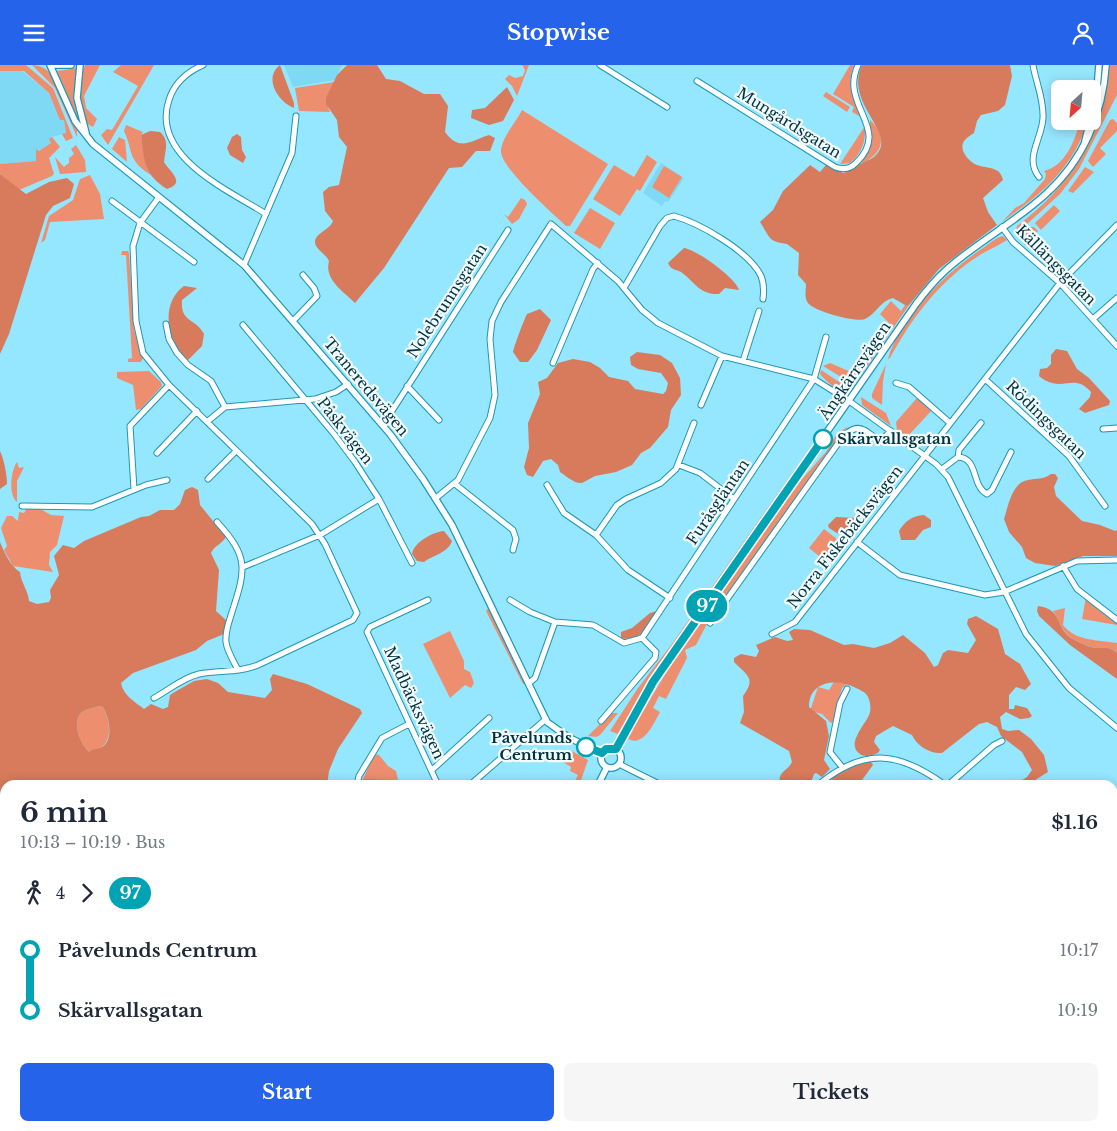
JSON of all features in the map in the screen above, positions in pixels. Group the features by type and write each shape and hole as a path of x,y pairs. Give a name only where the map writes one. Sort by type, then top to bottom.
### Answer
{"street":[{"name":"Traneredsvägen","path":"50,65 75,121 102,153 219,243 244,265 381,423 436,498 461,543 546,719 568,737 602,753"},
{"path":"54,65 72,65"},
{"name":"Traneredsvägen","path":"80,65 77,98 87,135"},
{"path":"203,65 179,83 170,98 166,120 171,142 186,161 266,214"},
{"path":"600,65 667,107"},
{"name":"Mungårdsgatan","path":"697,81 835,167 844,169 853,166 861,157 869,137 868,124 854,86 858,65"},
{"path":"1033,65 1043,112 1032,159 1033,169 1039,177"},
{"path":"1098,80 1099,65"},
{"name":"Ängkärrsvägen","path":"616,749 653,682 926,291 952,265 1047,193 1069,167 1092,130 1101,102 1106,65"},
{"path":"244,265 292,153 296,116"},
{"name":"Ängkärrsvägen","path":"1085,141 1088,130"},
{"path":"154,698 189,677 258,665 356,618 356,609 320,535 305,516 169,385 143,353 137,333 132,259 135,237 140,223 159,197"},
{"path":"112,201 194,262"},
{"path":"624,288 660,226 667,218 674,216 722,240 749,261 762,280 764,299"},
{"path":"436,498 455,484 487,426 493,409 495,380 490,330 501,301 552,224 598,263 624,288 642,310 653,319 722,356 814,379 849,401 942,469 1026,634 1065,684 1117,728"},
{"name":"Norra Fiskebäcksvägen","path":"772,634 795,622 1060,283 1117,225"},
{"name":"Källängsgatan","path":"1002,227 1013,242 1060,283 1117,345"},
{"name":"Nolebrunnsgatan","path":"381,423 390,414 508,230"},
{"path":"553,363 592,269 598,263"},
{"path":"294,321 317,295 314,288 303,275"},
{"name":"Källängsgatan","path":"1093,319 1117,298"},
{"path":"743,361 759,311"},
{"path":"166,324 169,339 177,353 188,365 211,381 225,407"},
{"name":"Påskvägen","path":"243,325 334,434 379,499 412,563"},
{"name":"Furåsgläntan","path":"642,639 814,379 826,337"},
{"path":"701,405 722,356"},
{"name":"Rödingsgatan","path":"985,379 1069,456 1105,506"},
{"path":"896,383 909,387 950,423"},
{"path":"208,421 225,407 305,400 324,396 348,384"},
{"path":"134,489 130,426 169,385"},
{"path":"407,386 439,420"},
{"path":"157,453 197,411"},
{"path":"596,535 617,505 661,483 679,465 694,423"},
{"path":"942,469 958,457 959,450 981,423"},
{"path":"710,623 829,456 849,432 854,428 860,428 881,441 891,431"},
{"path":"1103,429 1117,428"},
{"path":"208,479 236,451"},
{"path":"958,457 970,463 980,488 986,494 992,490 1011,451"},
{"path":"679,465 700,473 734,499"},
{"path":"22,506 92,507 134,489 167,480"},
{"path":"455,484 513,530 516,539 513,550"},
{"path":"547,485 564,513 596,535 628,570 670,598"},
{"path":"243,567 320,535 379,499"},
{"path":"217,522 236,545 243,567 241,587 226,637 227,646 238,670"},
{"path":"857,541 900,575 980,595 1004,592 1084,559 1117,560"},
{"path":"1064,566 1077,589 1117,620"},
{"name":"Madbäcksvägen","path":"428,600 370,627 367,631 436,780"},
{"path":"510,600 530,612 555,622 593,625 624,643 642,639 656,652 655,658 600,721"},
{"path":"529,683 535,679 555,622"},
{"path":"842,767 830,752 840,703 847,689"},
{"path":"432,770 489,718"},
{"path":"476,780 546,719"},
{"path":"358,780 382,738 409,724"},
{"path":"953,780 994,745 1002,741"},
{"path":"606,749 616,749 620,755 619,763 612,768 607,767 602,763 602,753 606,749"},
{"path":"825,780 842,767 866,758 893,759 916,766 939,780"},
{"path":"619,763 651,780"},
{"path":"600,780 607,767"}],"shaded area":[{"path":"0,65 26,65 53,88 73,138 66,141 62,134 66,133 64,120 60,120 49,93 24,71 0,71"},
{"path":"32,65 42,67 56,80 77,130 77,137 55,88"},
{"path":"85,65 100,65 84,96 86,108 97,119 93,127 87,124 81,102 80,87"},
{"path":"121,65 154,65 108,145 101,135 107,129 112,130 138,86 113,72"},
{"path":"280,65 294,103 294,108 283,101 273,83 275,70"},
{"path":"284,65 342,65 335,80 293,87"},
{"path":"347,65 377,65 386,79 400,81 424,94 440,94 448,106 445,132 456,142 471,142 489,135 495,138 490,151 476,151 462,167 449,168 384,268 355,303 336,285 329,274 329,261 315,245 317,236 329,227 333,221 325,211 323,192 329,187 339,185 347,147 339,137 337,120 326,104 326,98 337,75"},
{"path":"522,65 529,65 517,96 512,86 505,79 509,75 515,78 523,76 525,70"},
{"path":"850,65 854,65 851,86 861,117 852,112 854,107 833,94"},
{"path":"862,65 1010,65 1012,76 1005,105 998,111 981,115 977,121 974,133 966,139 962,147 965,155 974,163 996,170 1001,175 1003,180 983,198 988,212 997,225 939,269 909,305 905,305 893,298 885,302 869,317 860,320 826,313 808,303 806,284 798,275 799,253 787,244 776,242 770,238 760,222 773,210 783,191 810,165 820,172 826,165 843,173 874,157 880,148 881,139 877,128 860,93 858,79"},
{"path":"1108,65 1117,65 1117,95 1101,126 1101,108"},
{"path":"77,68 73,98 80,123 57,71"},
{"path":"21,70 49,93 64,120 66,133 52,137 51,143 39,151 37,149 36,161 0,164 0,71"},
{"path":"335,82 328,100 330,112 299,111 295,88"},
{"path":"507,87 514,100 503,121 489,125 471,118 472,110 485,108"},
{"path":"826,92 850,107 847,112 823,96"},
{"path":"522,110 608,164 570,226 566,226 528,190 503,158 501,151 503,141"},
{"path":"1113,119 1117,123 1117,131 1100,148 1106,154 1093,167 1088,161 1110,120"},
{"path":"870,120 879,132 880,145 874,155 861,163 870,145"},
{"path":"126,125 143,132 141,135 146,166 151,175 138,165 132,156 124,131"},
{"path":"865,126 864,142 858,155 850,163 840,164"},
{"path":"1077,130 1084,130 1073,153 1054,179 1030,201 1002,222 1015,208 1024,203 1045,179 1046,174 1044,171 1058,164 1068,152"},
{"path":"1094,130 1099,130 1079,169 1060,194 1016,234 1017,226 1053,193 1068,175"},
{"path":"150,131 160,132 165,139 164,162 176,180 176,184 167,189 153,178 146,165 141,135"},
{"path":"237,134 241,137 242,150 246,157 243,163 230,155 227,148 232,137"},
{"path":"52,137 60,147 49,158 54,174 52,176 19,190 0,174 0,164 36,161 36,149 39,151 51,143 49,139"},
{"path":"119,137 125,140 127,162 112,149"},
{"path":"76,145 85,160 86,172 60,174 55,157 64,167 69,163 69,158 74,154 71,149"},
{"path":"647,155 657,162 640,191 637,189 620,216 593,199 614,165 634,177"},
{"path":"661,163 684,178 668,202 665,201 662,206 643,193"},
{"path":"664,166 682,177 669,198 652,187"},
{"path":"1085,167 1094,172 1073,193 1068,191"},
{"path":"0,174 26,194 49,182 67,178 74,184 70,198 53,206 46,215 9,334 0,354"},
{"path":"90,175 100,194 104,219 50,222 45,240 41,243 49,216 73,200 80,179"},
{"path":"521,198 527,204 519,219 512,224 504,214 508,217"},
{"path":"1054,205 1060,211 1041,230 1035,223"},
{"path":"590,208 615,223 600,249 574,233"},
{"path":"1030,227 1034,227 1038,231 1025,245 1020,237"},
{"path":"1003,236 1007,240 968,263 942,286 919,313 888,359 903,327 926,296 969,258 995,239"},
{"path":"684,248 715,265 731,279 739,290 725,288 719,294 712,294 697,287 681,272 672,268 668,263"},
{"path":"122,251 128,251 129,254 134,330 143,358 141,362 128,362 128,359 132,358 126,255 121,255"},
{"path":"184,286 197,288 182,300 183,313 204,334 202,346 188,360 175,344 169,323 171,302 176,293"},
{"path":"891,301 901,311 905,305 909,305 854,385 823,366 830,363 851,372 856,371 884,329 890,324 880,314"},
{"path":"540,309 551,320 537,350 528,362 520,362 513,352 519,333 527,314"},
{"path":"1056,349 1067,351 1077,369 1089,378 1110,401 1109,405 1085,413 1079,409 1090,397 1091,392 1085,386 1079,383 1054,384 1039,376 1040,369 1047,368 1051,364 1051,355"},
{"path":"637,352 660,355 672,363 680,378 681,395 671,410 668,427 650,448 641,453 632,465 616,472 595,476 582,483 574,481 560,472 558,465 551,459 543,461 533,477 527,475 524,467 529,448 528,423 540,394 538,382 547,378 558,363 573,359 590,362 609,377 628,381 635,389 663,394 668,383 661,373 638,369 631,365 630,357"},
{"path":"886,364 882,405 872,398 872,394"},
{"path":"821,370 850,389 844,392 840,391 820,374"},
{"path":"149,371 161,382 162,386 141,409 136,410 133,385 117,378 117,372"},
{"path":"861,397 886,413 891,426 862,405"},
{"path":"917,398 932,410 908,436 897,430 896,422"},
{"path":"848,426 711,616 696,645 685,650 687,658 666,699 659,696 653,708 660,712 651,728 643,738 633,740 627,738 679,651 802,479 826,452 836,435"},
{"path":"810,448 800,467 645,687 618,734 610,731 638,688 672,644"},
{"path":"0,451 5,467 7,484 0,489"},
{"path":"17,462 19,468 24,467 17,481 17,502 12,494 11,482"},
{"path":"1055,474 1058,478 1054,487 1056,496 1082,521 1117,530 1117,556 1083,556 1055,566 1035,563 1026,558 1022,547 1009,532 1004,519 1007,508 1011,496 1018,485 1028,480 1042,478"},
{"path":"192,487 198,490 200,505 226,537 211,553 219,570 216,611 227,621 224,634 207,641 196,650 133,673 121,683 124,691 144,709 151,704 163,709 168,707 170,695 194,681 207,679 218,683 228,692 265,698 272,690 270,679 273,674 307,684 360,709 362,713 338,749 329,771 328,780 0,780 0,542 11,563 20,572 29,601 37,604 49,602 51,598 50,590 59,575 54,556 63,545 74,548 84,541 141,517 149,516 160,510 174,510 180,504 185,490","holes":["99,706 103,707 109,723 108,740 105,745 89,752 78,734 77,723 80,714"]},
{"path":"37,507 51,515 64,516 57,545 50,552 49,565 53,572 13,566 4,550 7,546 1,528 7,516 12,516 18,521 19,512 24,513 27,508"},
{"path":"924,515 931,520 931,527 923,530 915,540 901,540 899,531 904,524 912,518"},
{"path":"836,517 857,518 857,520 847,533 840,535 829,528 828,525"},
{"path":"824,529 846,546 830,565 809,548"},
{"path":"444,531 452,541 450,545 424,562 417,561 412,554 416,545 435,533"},
{"path":"1086,597 1117,622 1117,625 1082,619"},
{"path":"1038,606 1052,611 1067,635 1073,639 1082,644 1095,648 1107,648 1117,653 1117,679 1070,645 1039,616"},
{"path":"1065,608 1063,625 1068,630 1087,639 1117,643 1117,653 1107,648 1087,646 1069,636 1053,611"},
{"path":"489,609 525,683 523,684 487,613 486,610"},
{"path":"657,611 647,627 639,635 628,639 621,638 621,632 632,628 650,613"},
{"path":"976,616 998,629 1005,654 1020,664 1031,684 1025,690 1016,687 1009,695 1009,709 1014,709 1015,705 1027,708 1032,716 1020,719 1006,712 1000,717 1002,729 1008,731 1019,730 1031,739 1044,755 1048,772 1035,780 1022,780 1032,770 1022,752 1001,736 997,727 987,722 979,724 942,753 924,749 912,735 893,726 876,736 874,742 880,750 878,753 864,756 856,750 855,744 869,716 869,700 863,691 841,683 833,682 819,686 810,698 809,707 826,721 829,736 824,760 830,769 822,777 816,773 812,780 780,780 781,775 792,762 789,751 740,723 744,712 743,696 750,681 749,677 734,662 734,658 741,654 756,657 759,651 756,645 775,637 787,641 793,640 789,632 794,629 810,630 844,645 853,644 874,648 890,643 903,635 925,653 934,667 938,665 943,653 948,650 968,653 976,640 967,624 968,619"},
{"path":"450,631 464,661 464,669 470,672 474,683 471,688 465,685 450,698 423,644"},
{"path":"834,682 848,683 842,688 833,722 831,723 822,714 810,711 818,687 829,690"},
{"path":"99,706 103,707 107,717 109,734 107,740 99,749 89,752 78,734 78,718 84,711"},
{"path":"611,713 618,713 600,735 596,737 588,736"},
{"path":"570,750 588,760 581,780 576,780 578,775 570,771 571,767 563,762"},
{"path":"374,754 379,755 388,766 396,771 398,780 369,780 363,779"},
{"path":"866,761 871,762 873,765 862,780 831,780 835,775"}],"bus line":[{"name":"97","path":"586,747 602,753 609,748 616,749 641,700 653,682 823,439"}],"place":[{"name":"Skärvallsgatan","path":"823,439"},
{"name":"Påvelunds Centrum","path":"586,747"}]}
